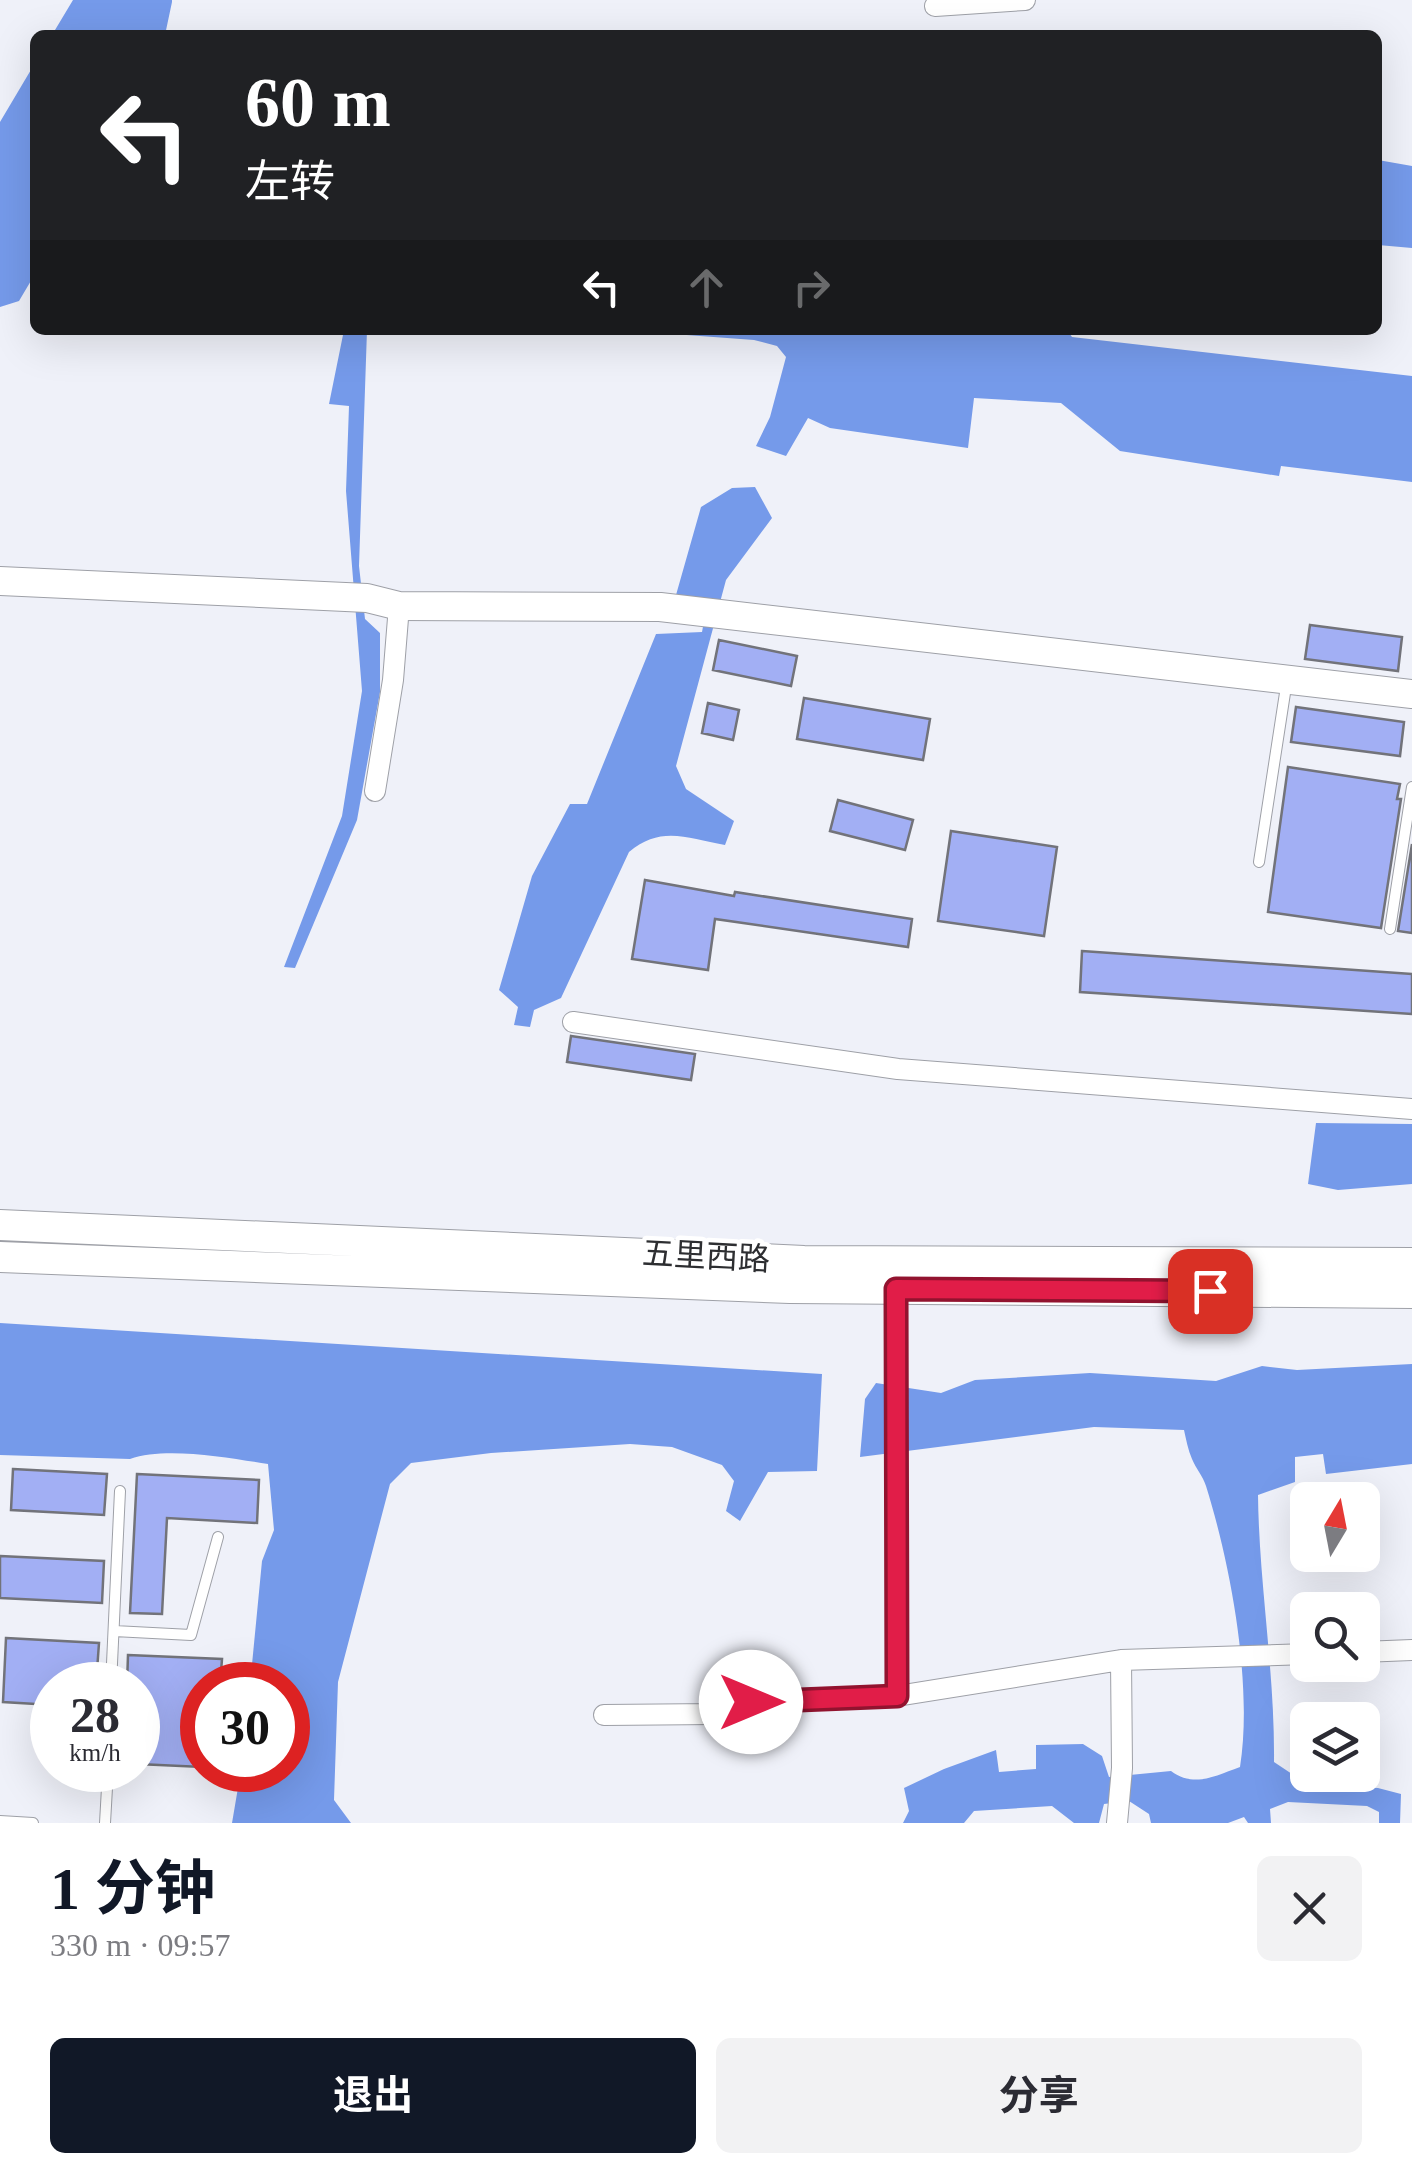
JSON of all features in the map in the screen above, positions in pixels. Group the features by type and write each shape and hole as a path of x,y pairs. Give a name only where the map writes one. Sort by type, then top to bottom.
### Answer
{"main road":[{"path":"0,581 336,596 399,606 660,607 1412,694"},
{"name":"五里西路","path":"0,1225 804,1261 1412,1263"},
{"name":"五里西路","path":"0,1256 790,1288 1412,1293"}],"street":[{"path":"941,5 1017,1"},
{"path":"375,791 393,680 399,606"},
{"path":"573,1022 898,1070 1412,1109"},
{"path":"896,1289 897,1696"},
{"path":"1380,1651 1412,1650"},
{"path":"604,1716 714,1714 751,1702 897,1696 1121,1660 1290,1655"},
{"path":"1117,1819 1122,1768 1121,1660"}],"lane":[{"path":"1258,862 1287,680"},
{"path":"1390,929 1412,788"},
{"path":"113,1662 120,1491"},
{"path":"114,1631 191,1635 218,1538"},
{"path":"105,1823 107,1792"},
{"path":"0,1822 33,1823"}],"water":[{"path":"73,0 172,0 166,30 55,30"},
{"path":"30,71 30,282 19,301 0,307 0,122"},
{"path":"1382,161 1412,166 1412,248 1382,245"},
{"path":"343,335 367,335 359,566 365,619 380,633 380,692 357,820 295,968 284,967 342,816 362,691 346,491 349,406 329,404"},
{"path":"686,335 1071,335 1412,376 1412,482 1281,466 1279,476 1120,451 1061,403 974,398 968,448 830,428 808,418 786,456 756,446 770,417 786,357 777,346 754,340"},
{"path":"755,487 772,518 726,580 676,766 686,789 734,821 725,845 663,836 629,852 561,998 534,1010 530,1027 514,1025 518,1007 499,990 532,876 570,804 587,804 656,634 702,632 708,600 676,595 701,507 732,488"},
{"path":"1316,1123 1412,1124 1412,1184 1338,1190 1308,1184"},
{"path":"0,1323 822,1374 817,1471 768,1472 740,1521 726,1511 734,1481 722,1465 672,1447 630,1444 491,1453 411,1463 390,1484 338,1682 334,1800 351,1823 232,1823 237,1792 310,1792 310,1662 252,1662 262,1561 274,1530 268,1464 179,1453 130,1459 0,1455"},
{"path":"1412,1364 1412,1464 1326,1474 1323,1454 1295,1457 1295,1482 1258,1495 1274,1762 1290,1773 1290,1792 1380,1792 1380,1789 1401,1794 1400,1823 1379,1823 1379,1812 1367,1806 1288,1802 1270,1809 1271,1823 1248,1823 1244,1817 1228,1823 1151,1823 1149,1814 1129,1801 1104,1804 1099,1823 1074,1823 1052,1806 974,1811 964,1823 903,1823 909,1811 904,1788 996,1750 999,1772 1036,1769 1036,1745 1083,1744 1102,1756 1109,1777 1171,1771 1196,1780 1240,1767 1242,1663 1224,1552 1206,1486 1184,1430 1094,1427 860,1457 865,1399 876,1383 941,1393 975,1380 1090,1373 1216,1381 1262,1366 1297,1370"}],"building":[{"path":"1310,625 1402,637 1398,671 1305,659"},
{"path":"719,640 797,656 791,686 713,670"},
{"path":"804,698 930,719 923,760 797,739"},
{"path":"708,703 739,710 733,740 702,733"},
{"path":"1296,707 1404,722 1400,756 1291,742"},
{"path":"1288,767 1400,784 1381,928 1268,912"},
{"path":"838,800 913,820 905,850 830,831"},
{"path":"951,831 1057,847 1044,936 938,921"},
{"path":"1412,844 1412,933 1398,931"},
{"path":"645,880 912,919 908,947 715,919 708,970 632,959"},
{"path":"1082,951 1412,974 1412,1014 1080,992"},
{"path":"571,1036 695,1054 691,1080 567,1062"},
{"path":"13,1469 107,1474 104,1515 11,1510"},
{"path":"137,1474 259,1480 257,1523 167,1518 162,1614 130,1613"},
{"path":"0,1556 104,1561 102,1603 0,1598"},
{"path":"6,1638 99,1643 98,1662 30,1662 30,1704 3,1702"},
{"path":"128,1655 222,1659 180,1662 180,1766 160,1765 160,1662 128,1662"}],"route":[{"path":"751,1702 897,1696 896,1289 1210,1291"}]}
